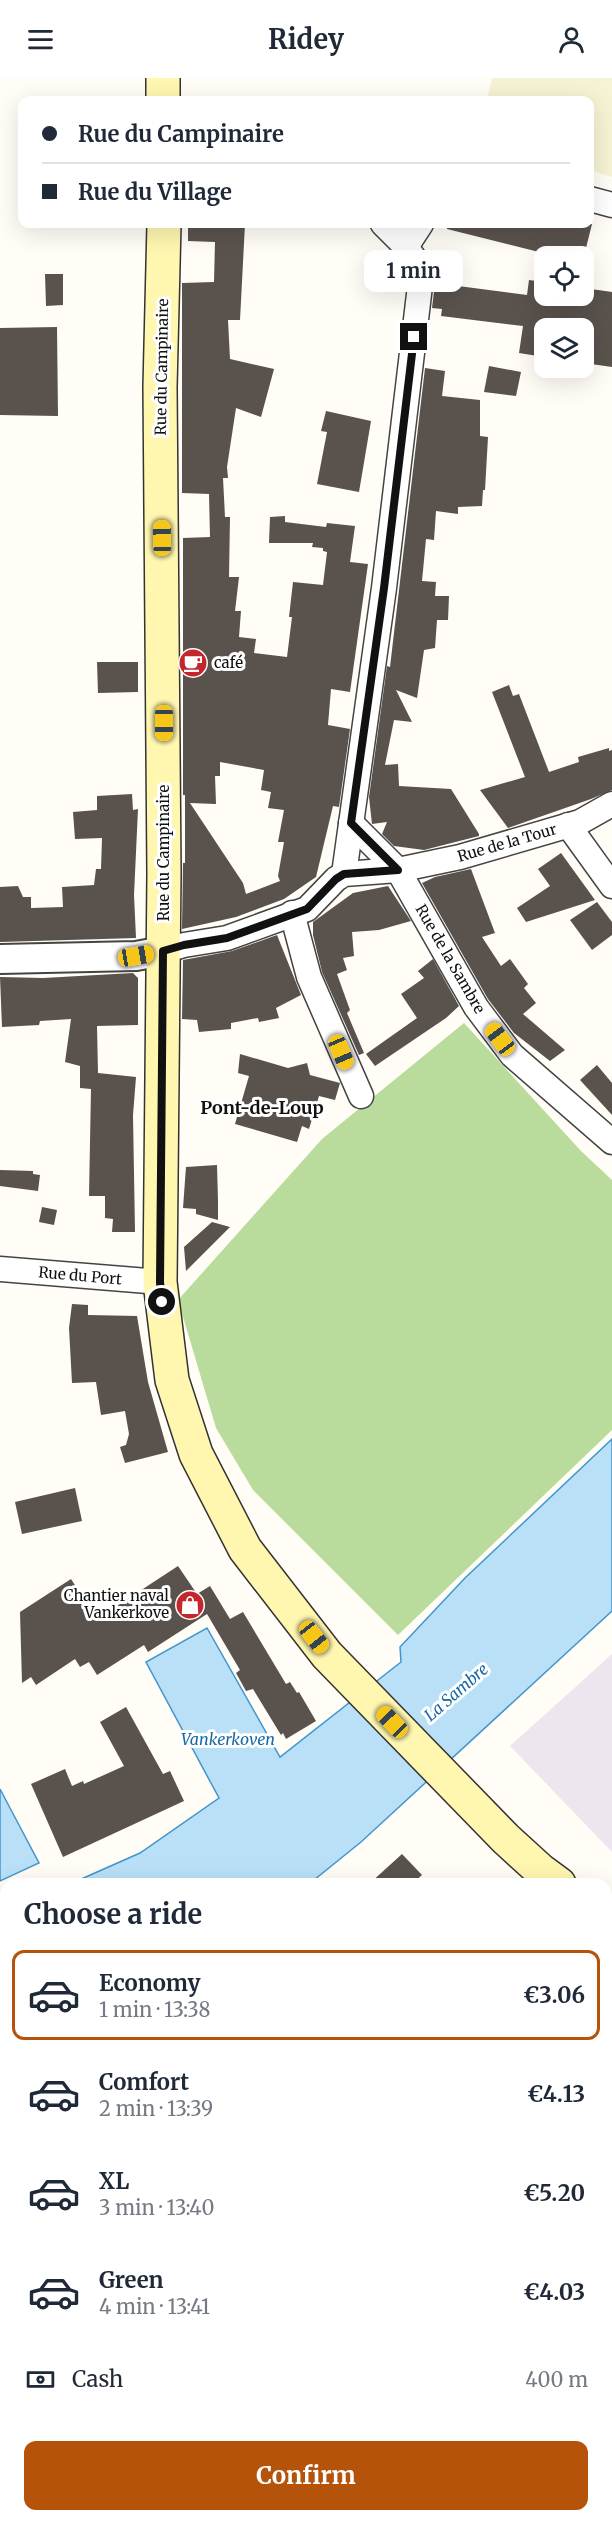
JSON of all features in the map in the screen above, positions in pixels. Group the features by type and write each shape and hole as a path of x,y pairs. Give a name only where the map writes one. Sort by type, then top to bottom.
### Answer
{"main road":[{"path":"163,78 164,96"},
{"name":"Rue du Campinaire","path":"164,228 160,387 164,669 160,1282 172,1380 196,1454 245,1549 327,1655 506,1839 551,1878"}],"street":[{"path":"594,200 612,205"},
{"path":"0,959 136,956 227,938 307,909 336,879 344,874 384,588 423,269 387,228"},
{"path":"406,247 418,228"},
{"name":"Rue de la Tour","path":"344,874 398,870 460,857 580,822 612,804"},
{"name":"Rue de la Sambre","path":"351,823 398,870 476,1007 512,1055 612,1142"},
{"path":"568,825 612,886"},
{"path":"292,913 309,977 361,1096"},
{"name":"Rue du Port","path":"0,1269 160,1282"}],"shaded area":[{"path":"492,78 612,78 612,177 594,171 594,96 488,96"},
{"path":"612,1654 612,1852 510,1746"}],"green space":[{"path":"464,1023 581,1151 612,1180 612,1430 398,1635 253,1490 216,1428 178,1300 322,1139"}],"water":[{"path":"612,1439 612,1611 361,1842 316,1878 84,1878 140,1853 219,1798 146,1662 207,1628 280,1757 401,1662 400,1647 465,1578"},
{"path":"0,1789 39,1863 6,1878 0,1878"}],"building":[{"path":"188,228 245,228 240,320 228,320 230,359 274,369 261,417 236,408 227,467 228,478 223,478 225,517 230,517 229,577 239,577 235,611 241,611 239,637 256,639 254,653 287,657 293,582 323,585 327,552 323,551 323,548 312,547 313,543 269,543 270,517 285,516 285,522 326,527 327,523 355,526 350,562 368,564 350,692 331,689 328,725 350,729 339,807 333,806 316,877 284,899 236,917 182,929 183,863 185,863 183,538 210,537 209,494 182,493 182,283 214,282 215,242 188,241","holes":["220,762 264,770 261,790 271,792 268,808 284,810 278,842 284,842 278,876 280,881 246,894 243,883 190,803 216,804 215,776 220,776"]},
{"path":"447,228 591,228 586,246 534,246 534,251"},
{"path":"45,274 63,274 63,305 46,306"},
{"path":"529,280 534,281 534,306 594,306 594,289 612,292 612,367 594,364 594,318 534,318 534,355 519,353 523,326 441,316 442,309 432,308 435,283 527,295"},
{"path":"57,327 58,416 0,415 0,328"},
{"path":"489,366 521,372 516,396 484,392"},
{"path":"425,368 445,371 442,396 480,400 480,436 488,437 482,506 458,507 458,514 436,511 434,540 426,539 422,581 436,582 435,596 449,596 448,620 437,620 435,648 424,650 417,698 396,690 412,722 394,720 385,765 398,764 399,786 451,789 479,836 424,850 394,846 382,834 387,822 372,824 369,797 387,666 390,667"},
{"path":"326,411 371,421 359,492 317,484 327,432 321,431"},
{"path":"97,662 138,662 138,692 98,693"},
{"path":"509,685 513,696 519,694 549,772 579,762 578,757 609,748 609,751 612,750 612,790 508,828 480,790 525,777 492,692"},
{"path":"132,794 133,810 138,809 134,895 136,938 0,942 0,887 18,886 23,897 31,897 31,908 63,907 62,887 94,885 96,869 101,869 102,838 75,839 73,812 97,810 97,796"},
{"path":"561,853 595,900 526,922 517,908 550,886 538,869"},
{"path":"471,869 495,933 482,937 501,966 510,959 528,984 524,988 536,1003 523,1014 565,1050 550,1061 514,1033 488,999 422,883 435,877"},
{"path":"388,886 411,921 379,930 352,932 354,956 343,958 347,970 337,974 350,1010 347,1013 364,1053 359,1055 322,972 313,935 313,922 353,893"},
{"path":"597,902 612,922 612,935 592,950 570,920"},
{"path":"277,935 301,995 276,1008 279,1018 259,1022 258,1018 231,1023 231,1029 199,1032 197,1020 182,1019 183,960 232,951"},
{"path":"433,959 459,1006 446,1018 375,1066 366,1054 417,1018 401,994 424,978 418,971"},
{"path":"133,973 138,978 138,1025 97,1026 98,1073 136,1077 133,1115 135,1232 112,1232 113,1219 105,1218 105,1196 89,1196 91,1089 80,1088 80,1066 65,1062 71,1019 40,1021 39,1025 2,1027 0,977 43,978"},
{"path":"240,1054 288,1068 307,1063 310,1075 340,1083 335,1100 319,1096 309,1129 302,1126 297,1142 235,1124 249,1076 238,1073"},
{"path":"597,1065 612,1083 612,1115 580,1080"},
{"path":"217,1165 218,1220 196,1214 196,1209 183,1208 186,1167"},
{"path":"0,1170 33,1171 33,1174 40,1175 38,1191 0,1186"},
{"path":"42,1207 57,1210 54,1225 39,1222"},
{"path":"212,1222 230,1227 186,1271 184,1247"},
{"path":"72,1304 88,1305 88,1315 137,1316 148,1382 168,1452 125,1463 120,1447 126,1445 129,1434 125,1411 101,1415 96,1382 72,1383 69,1328"},
{"path":"75,1488 82,1521 22,1534 15,1502"},
{"path":"178,1566 197,1594 210,1586 230,1619 243,1612 286,1684 290,1682 297,1693 299,1692 316,1721 286,1739 283,1733 281,1735 253,1689 246,1691 236,1673 240,1670 207,1614 148,1652 144,1645 97,1675 89,1662 80,1667 75,1659 36,1685 31,1677 22,1683 20,1612 71,1579 97,1619"},
{"path":"126,1707 163,1774 170,1771 184,1801 63,1857 31,1784 65,1769 72,1786 83,1781 84,1784 124,1766 100,1722"},
{"path":"402,1854 422,1875 419,1878 376,1878"}],"place":[{"name":"café","path":"193,663"},
{"name":"Chantier naval Vankerkove","path":"190,1605"}],"district":[{"name":"Pont-de-Loup","path":"262,1108"}],"route":[{"path":"162,1302 160,1282 163,951 227,938 307,909 336,879 344,874 398,870 351,823 384,588 414,337"}],"water label":[{"name":"La Sambre","path":"456,1692"},
{"name":"Vankerkoven","path":"228,1739"}]}
